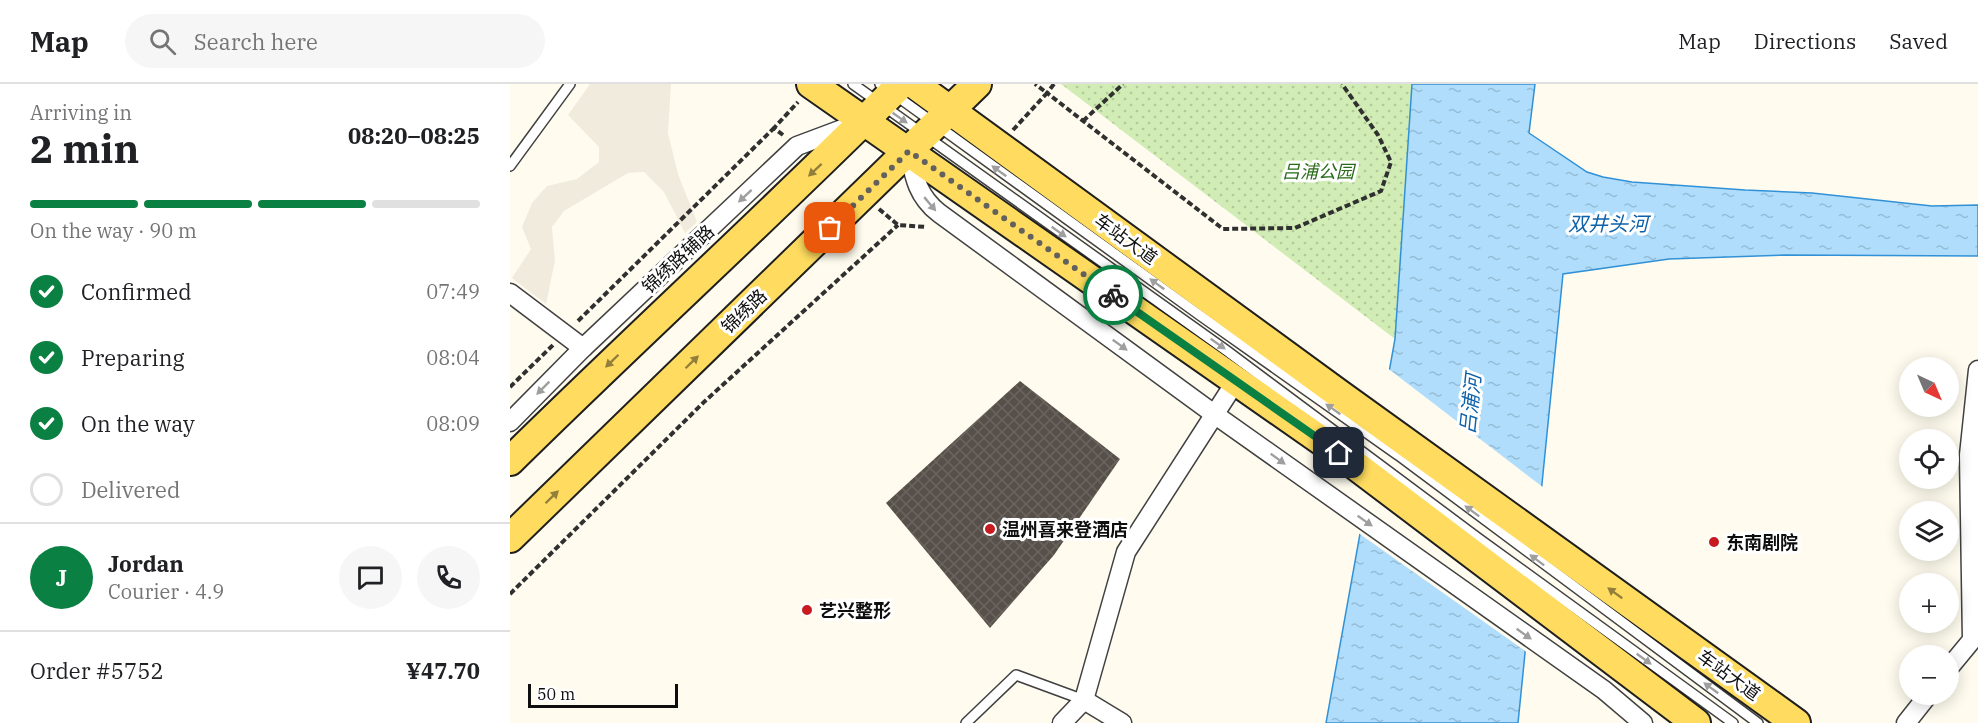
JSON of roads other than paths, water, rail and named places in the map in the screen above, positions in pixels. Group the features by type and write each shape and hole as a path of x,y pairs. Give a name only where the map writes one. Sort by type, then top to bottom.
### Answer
{"main road":[{"name":"车站大道","path":"811,84 888,95 1236,381 1339,453 1696,723"},
{"name":"锦绣路","path":"510,538 977,84"},
{"name":"车站大道","path":"888,95 929,130 1338,394 1796,723"},
{"path":"510,461 608,364 821,164 888,95"}],"street":[{"name":"锦绣路辅路","path":"510,422 583,348 797,146 888,95"},
{"path":"929,130 916,185 931,207 1317,488 1604,690 1643,723"},
{"path":"510,293 583,348"},
{"path":"1959,656 1972,640 1969,455 1978,370"},
{"path":"1062,723 1084,700 1126,552 1236,381"},
{"path":"1084,700 1122,723"},
{"path":"1906,723 1920,705"}],"lane":[{"path":"510,166 570,84"},
{"path":"853,84 888,95"},
{"path":"929,130 1398,455 1758,723"},
{"path":"929,130 1478,538 1733,723"},
{"path":"966,723 1016,675 1084,700"}],"water":[{"path":"1412,84 1535,84 1529,133 1587,172 1603,177 1632,182 1812,193 1932,206 1978,205 1978,256 1785,255 1669,259 1563,274 1518,723 1326,723 1395,339"}],"place":[{"name":"温州喜来登酒店","path":"990,529"},
{"name":"东南剧院","path":"1714,542"},
{"name":"艺兴整形","path":"807,610"}],"park label":[{"name":"吕浦公园","path":"1318,171"}],"water label":[{"name":"双井头河","path":"1608,223"},
{"name":"吕浦河","path":"1470,404"}]}
